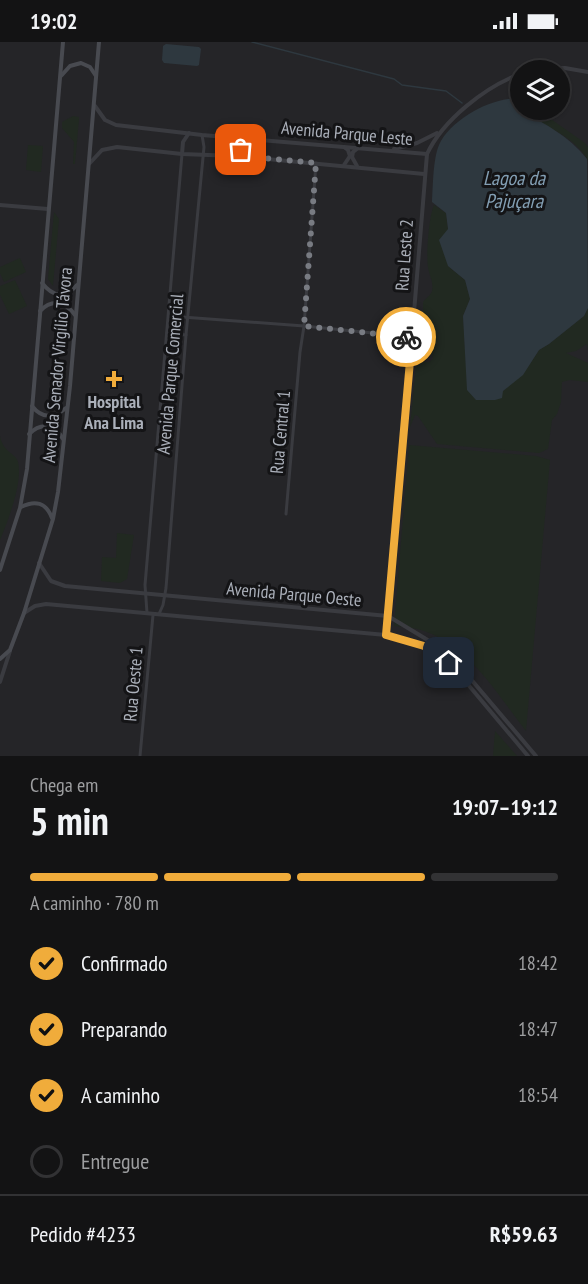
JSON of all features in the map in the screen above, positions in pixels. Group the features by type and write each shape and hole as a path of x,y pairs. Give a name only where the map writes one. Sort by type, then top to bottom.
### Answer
{"main road":[{"name":"Avenida Senador Virgílio Távora","path":"0,570 20,508 27,469 63,42"},
{"name":"Avenida Senador Virgílio Távora","path":"10,650 53,519 63,459 99,42"},
{"path":"60,78 67,69 77,63 90,67 97,77"},
{"path":"42,283 50,292 58,295 69,292 78,284"},
{"path":"40,311 48,304 58,303 68,306 75,315"},
{"path":"31,406 39,414 48,417 56,416 67,408"},
{"path":"29,434 36,428 47,426 57,430 63,440"},
{"path":"20,508 31,503 41,504 49,510 53,519"},
{"path":"0,659 10,650"}],"street":[{"path":"570,69 588,72"},
{"name":"Avenida Parque Leste","path":"90,163 97,154 108,147 203,156 242,156 424,174 427,154 442,129 489,90 510,79"},
{"name":"Avenida Parque Leste","path":"95,106 105,120 116,125 202,135 427,154"},
{"path":"388,150 417,143 442,129"},
{"path":"182,154 183,142 189,133"},
{"name":"Avenida Parque Comercial","path":"155,615 162,609 165,596 187,317 203,156 202,135"},
{"path":"235,156 239,147 237,137"},
{"path":"242,156 241,147 246,138"},
{"path":"342,146 348,150 350,156 344,166"},
{"path":"359,147 353,152 352,157 354,163 359,167"},
{"name":"Avenida Parque Comercial","path":"147,614 144,594 182,154"},
{"name":"Rua Central 1","path":"286,514 304,326 316,163"},
{"name":"Rua Leste 2","path":"412,338 424,174"},
{"path":"0,205 48,209"},
{"path":"169,316 304,326 412,338 386,635"},
{"path":"167,333 186,335"},
{"name":"Avenida Parque Oeste","path":"39,563 48,578 57,585 388,616 453,658 536,756"},
{"name":"Avenida Parque Oeste","path":"24,613 35,606 46,604 386,635 424,646 444,658 528,756"},
{"name":"Rua Oeste 1","path":"140,756 155,615"},
{"name":"Avenida Senador Virgílio Távora","path":"0,682 10,650"}],"shaded area":[{"path":"0,42 588,42 588,756 0,756"},
{"path":"73,116 79,117 75,164 73,164 74,142 62,128 62,122"},
{"path":"537,120 552,120 585,143 588,147 588,161 575,144"},
{"path":"28,145 43,146 41,172 26,170"},
{"path":"434,205 446,213 448,266 465,280 470,299 463,316 467,380 503,391 528,367 539,350 584,316 588,308 588,351 587,344 576,351 566,353 588,363 588,382 570,380 562,382 561,402 552,420 548,449 539,453 437,444 415,415 410,427 416,366 433,359 421,339 426,320 423,315 423,302 432,291 427,254 429,226"},
{"path":"54,212 59,219 53,286 48,279"},
{"path":"20,258 26,272 4,282 0,267"},
{"path":"15,280 27,306 9,314 0,295 0,286"},
{"path":"0,436 6,449 17,459 19,470 14,501 0,540"},
{"path":"409,445 536,456 550,460 526,731 494,688 457,650 427,632 394,626"},
{"path":"117,533 134,535 127,579 120,583 101,581 102,557 116,558"},
{"path":"495,731 517,756 493,756"}],"water":[{"path":"166,44 199,47 201,49 199,65 164,63 162,60 163,46"},
{"name":"Lagoa da Pajuçara","path":"510,99 510,120 537,120 564,137 587,159 588,308 584,316 539,350 523,375 503,391 502,398 476,400 467,390 463,316 470,299 465,280 448,266 439,240 448,229 446,213 432,202 434,165 439,145 459,121 488,104"}],"waterway":[{"path":"252,42 394,79 402,85 446,91 462,103"}],"way so far":[{"path":"241,150 242,156 316,163 304,326 406,337"}],"place":[{"name":"Hospital Ana Lima","path":"114,379"}],"route":[{"path":"406,337 412,338 386,635 424,646 449,663"}]}
